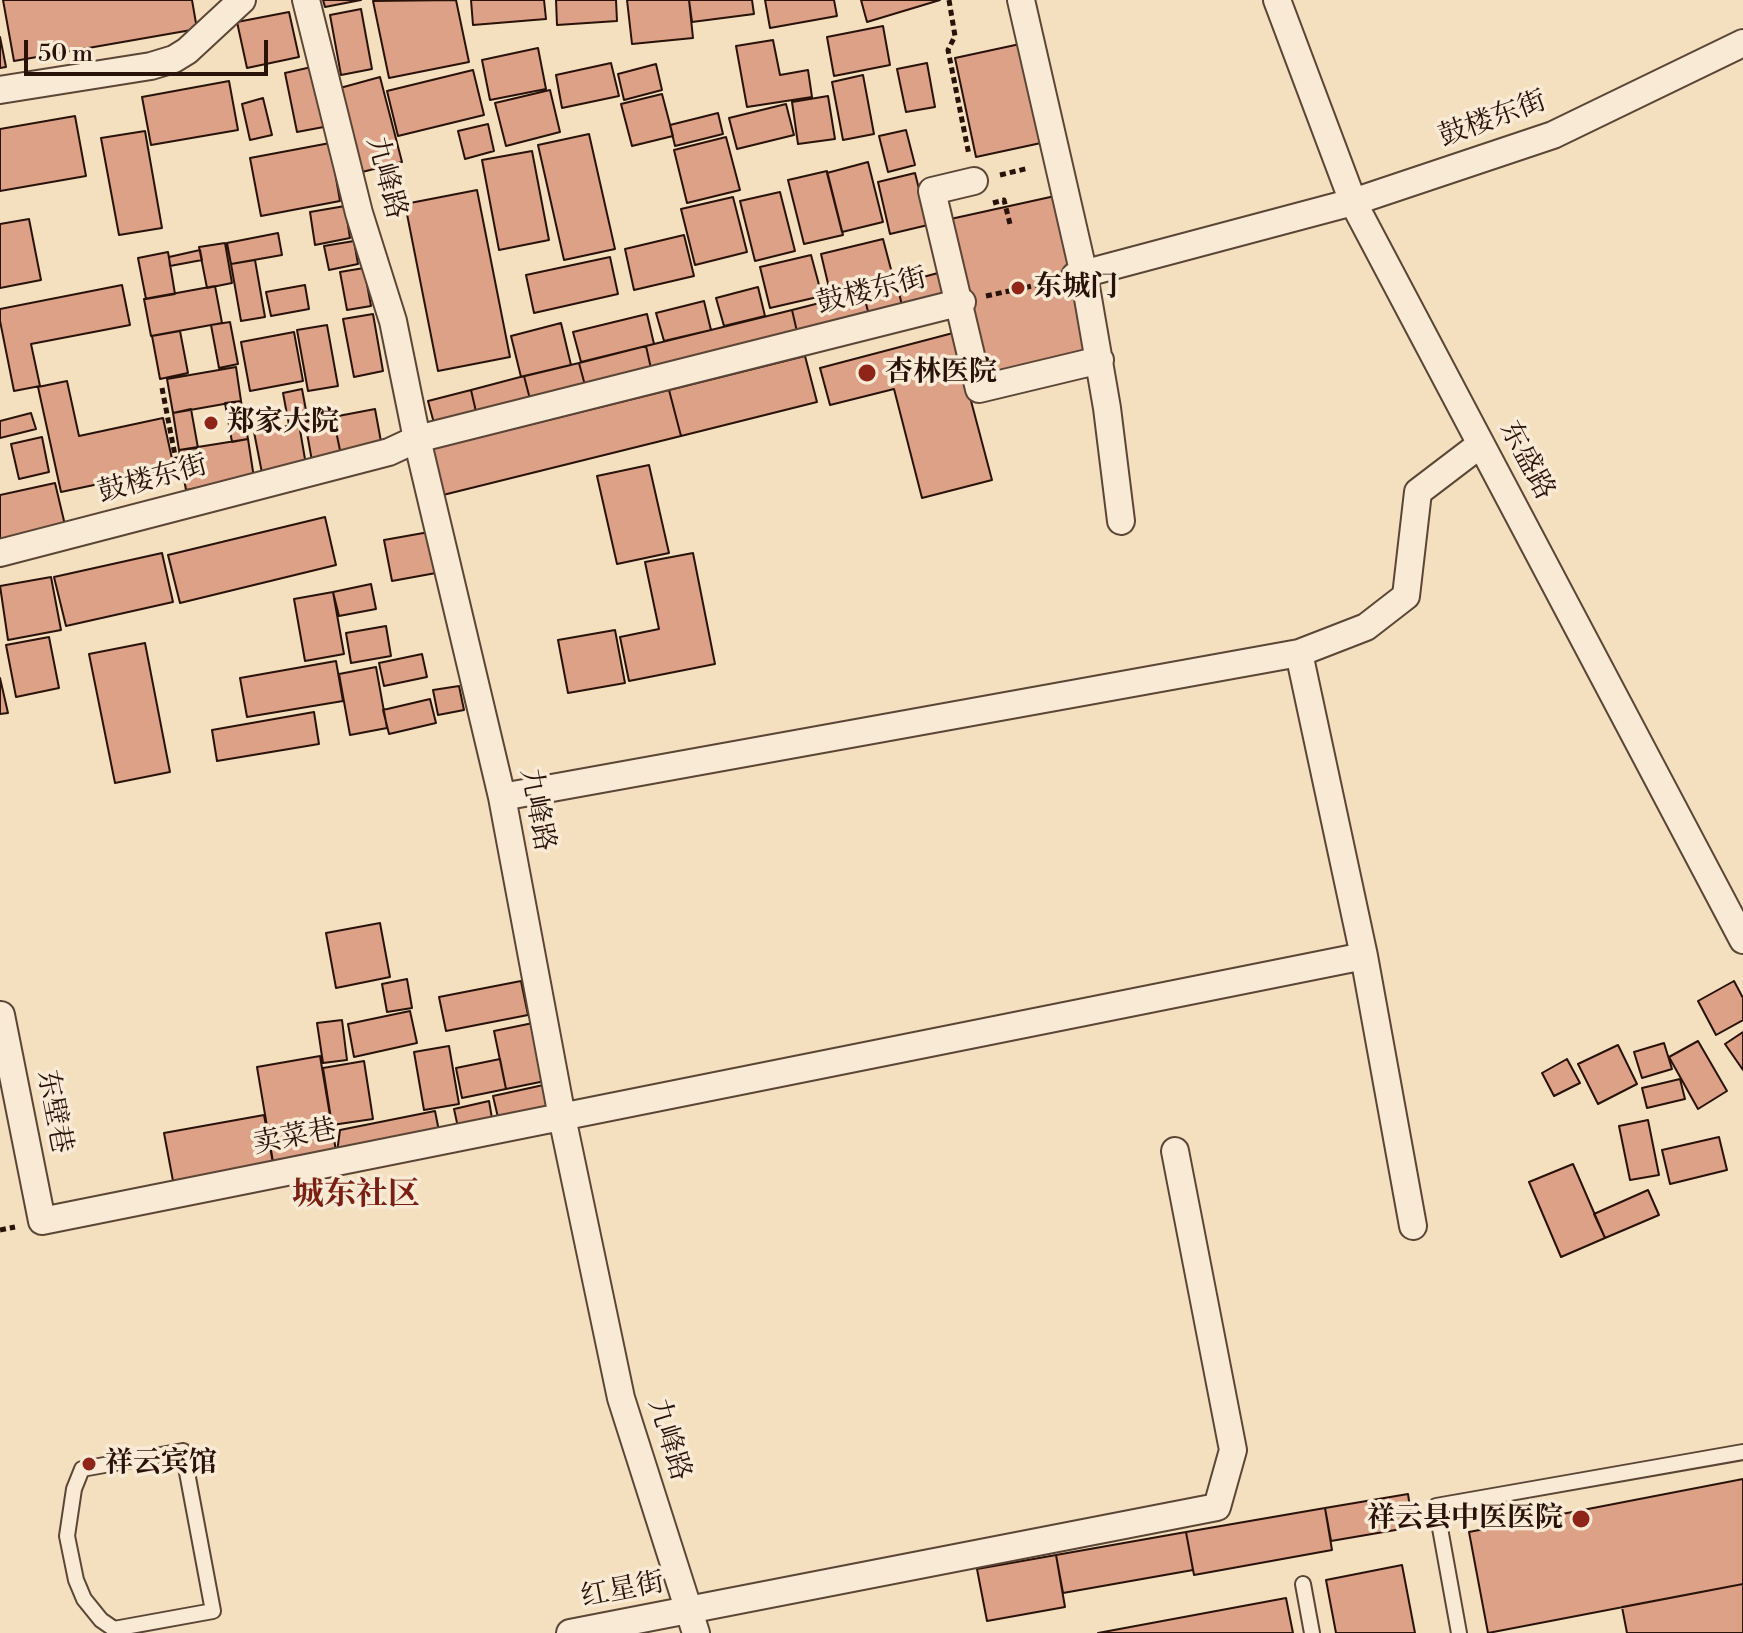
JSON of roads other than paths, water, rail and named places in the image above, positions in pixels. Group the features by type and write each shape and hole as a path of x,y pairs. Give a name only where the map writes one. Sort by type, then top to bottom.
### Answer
{"street":[{"path":"0,90 151,66 174,59 187,51 242,0"},
{"name":"九峰路","path":"306,0 359,213 393,321 417,439 502,797 562,1117 621,1398 692,1622"},
{"path":"1021,0 1059,161 1080,276 1100,360 1121,521"},
{"name":"东盛路","path":"1277,0 1353,202 1743,940"},
{"name":"鼓楼东街","path":"1080,276 1353,202 1553,135 1743,43"},
{"path":"974,181 932,191 979,389 1100,360"},
{"name":"鼓楼东街","path":"0,553 389,452 417,439 960,302"},
{"path":"502,797 1299,653 1366,627 1406,596 1418,492 1481,444"},
{"path":"1299,653 1364,956 1413,1226"},
{"name":"卖菜巷","path":"42,1221 1364,956"},
{"name":"东壁巷","path":"1,1015 42,1221"},
{"name":"红星街","path":"570,1633 692,1622 1217,1507 1233,1450 1175,1151"}],"lane":[{"path":"183,1451 213,1611 165,1627 114,1629 101,1620 84,1599 70,1558 67,1536 74,1489 82,1469 183,1451"},
{"path":"1459,1633 1436,1506 1743,1452"},
{"path":"1303,1584 1312,1633"}],"place":[{"name":"东城门","path":"1018,288"},
{"name":"杏林医院","path":"867,373"},
{"name":"郑家大院","path":"211,423"},
{"name":"祥云宾馆","path":"89,1464"},
{"name":"祥云县中医医院","path":"1581,1519"}],"district":[{"name":"城东社区","path":"356,1196"}]}
